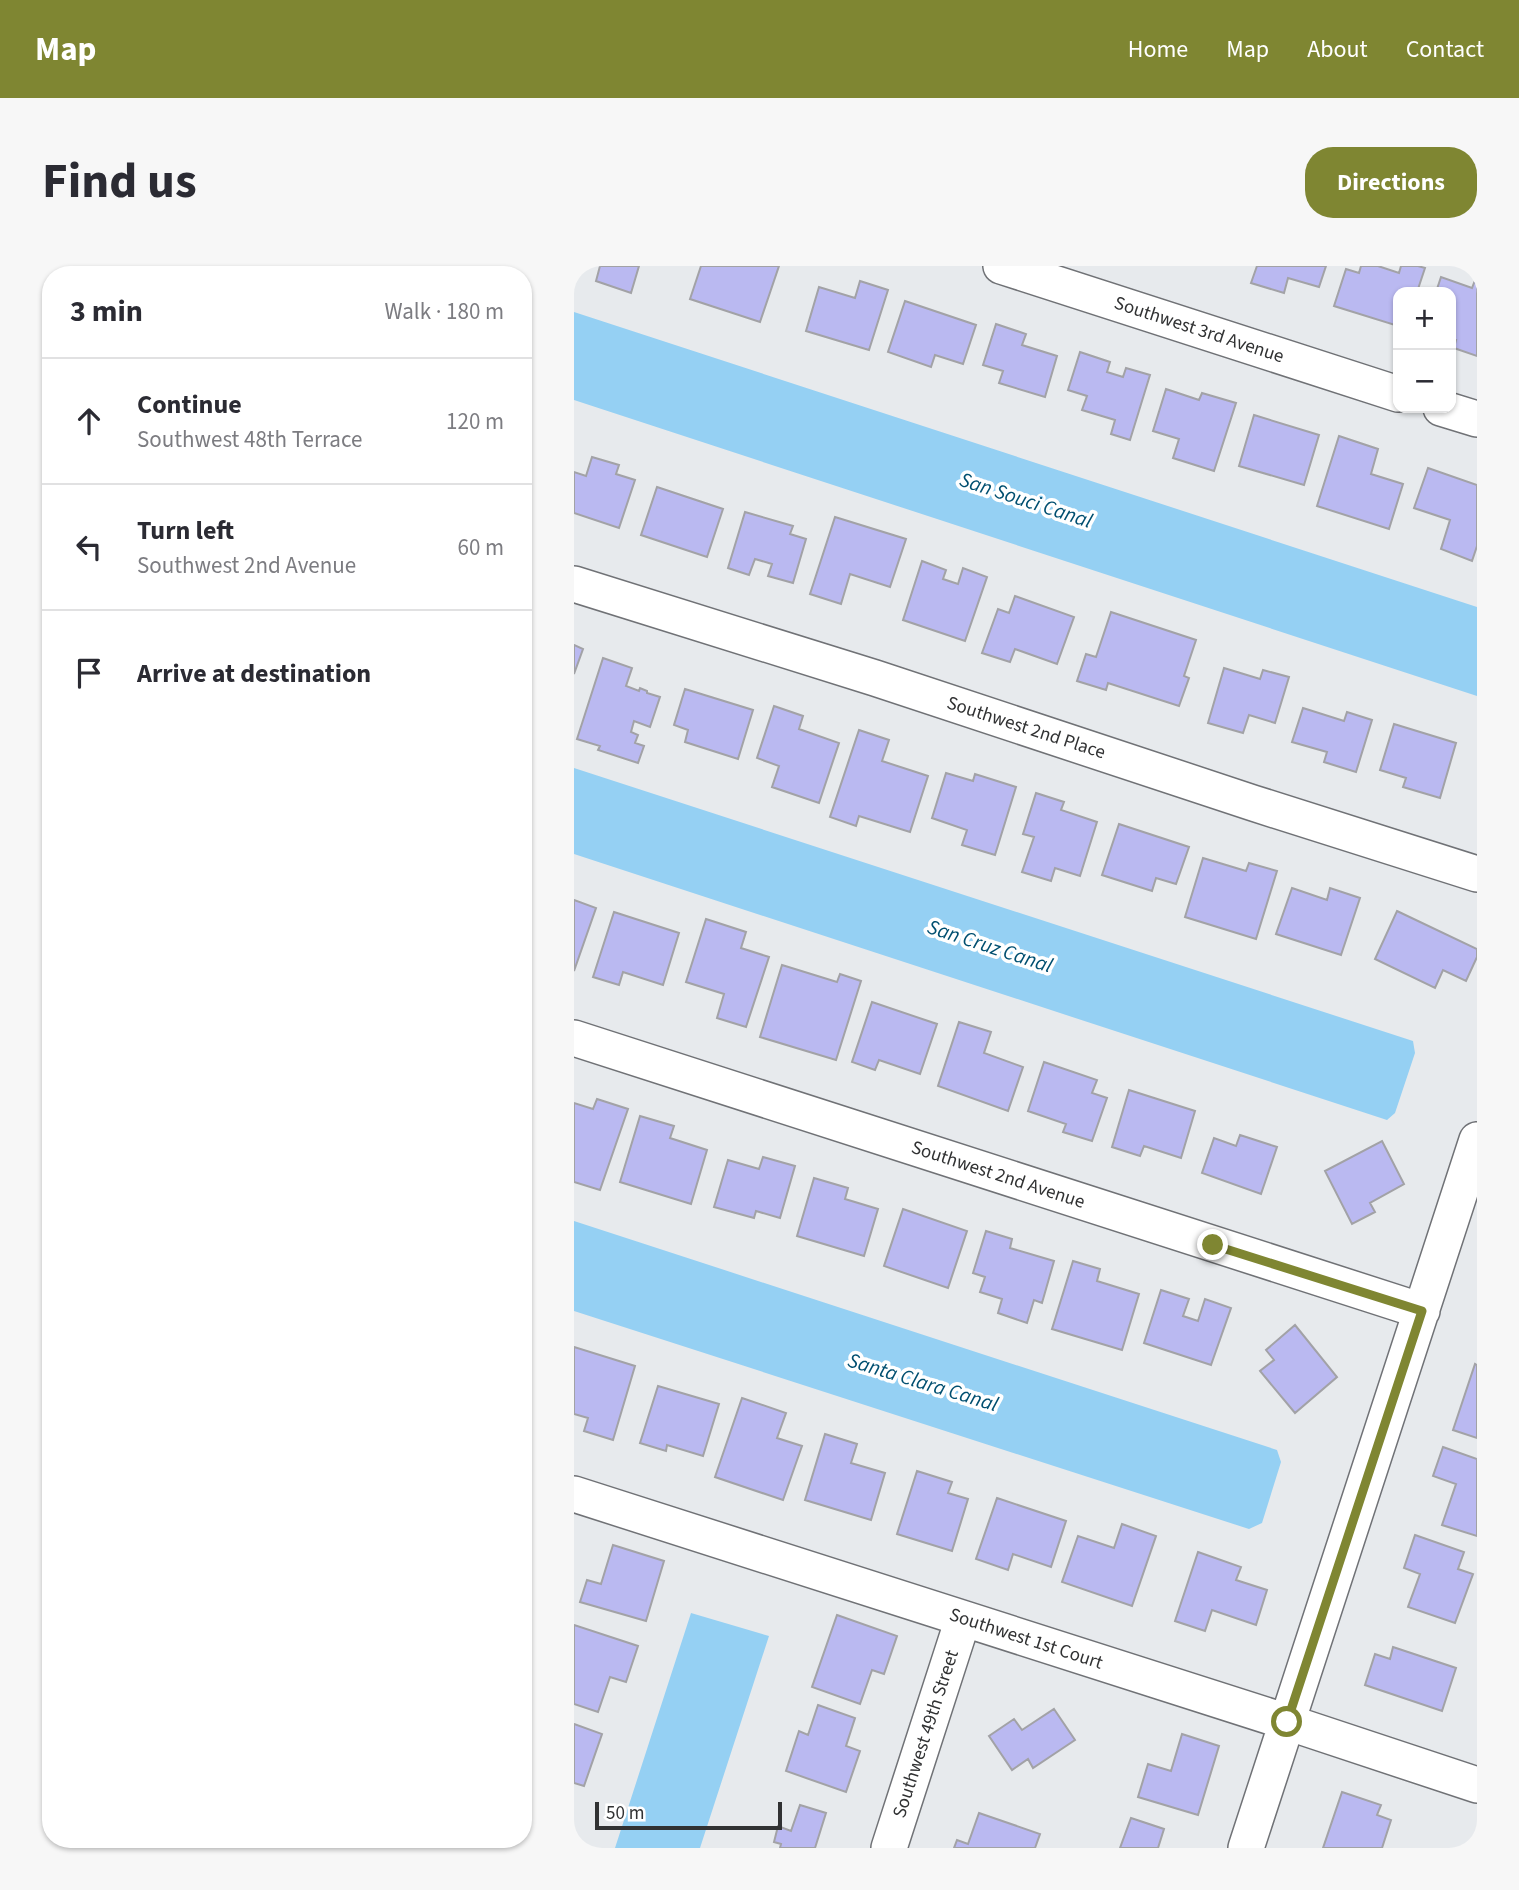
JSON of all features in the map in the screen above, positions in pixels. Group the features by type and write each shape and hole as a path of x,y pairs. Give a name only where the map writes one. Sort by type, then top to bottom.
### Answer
{"street":[{"name":"Southwest 3rd Avenue","path":"1000,266 1393,392"},
{"path":"1456,413 1477,419"},
{"name":"Southwest 2nd Place","path":"574,584 888,682 1477,874"},
{"name":"Southwest 2nd Avenue","path":"574,1038 1422,1311"},
{"path":"1246,1848 1477,1140"},
{"name":"Southwest 1st Court","path":"574,1494 1477,1784"},
{"name":"Southwest 49th Street","path":"889,1848 963,1619"}],"water":[{"name":"San Souci Canal","path":"574,312 1477,607 1477,696 574,400"},
{"name":"San Cruz Canal","path":"574,768 1413,1041 1415,1053 1395,1113 1387,1120 574,854"},
{"name":"Santa Clara Canal","path":"574,1221 1277,1450 1281,1462 1262,1523 1249,1529 574,1311"},
{"path":"691,1613 769,1636 700,1848 615,1848"}],"building":[{"path":"600,266 639,266 631,293 596,281"},
{"path":"701,266 779,266 760,322 690,299"},
{"path":"1257,266 1326,266 1319,287 1288,278 1284,293 1251,283"},
{"path":"1361,266 1378,266 1399,273 1401,266 1425,268 1419,287 1393,287 1393,324 1334,306 1346,269 1359,273"},
{"path":"1477,275 1477,356 1456,349 1456,287 1438,287 1441,277 1472,288"},
{"path":"860,281 888,290 869,350 806,331 819,287 855,298"},
{"path":"905,301 976,325 963,364 935,355 931,367 888,352"},
{"path":"996,324 1026,334 1022,345 1057,356 1045,397 999,383 1003,371 983,365"},
{"path":"1080,352 1110,362 1107,372 1123,377 1126,368 1150,375 1130,440 1111,434 1115,420 1082,410 1087,396 1068,390"},
{"path":"1166,389 1199,400 1202,393 1236,403 1214,471 1173,458 1179,439 1153,431"},
{"path":"1254,415 1319,435 1304,485 1239,466"},
{"path":"1339,436 1378,449 1371,474 1403,484 1389,529 1317,506"},
{"path":"592,457 619,465 616,474 635,480 619,528 574,513 574,472 586,476"},
{"path":"1428,468 1477,485 1477,546 1472,561 1441,549 1450,520 1414,508"},
{"path":"657,487 723,509 707,557 641,535"},
{"path":"745,512 793,526 790,534 806,539 793,583 768,576 772,564 755,559 749,575 728,568"},
{"path":"835,517 906,539 890,587 850,574 841,604 810,594"},
{"path":"922,561 946,570 943,579 958,584 963,568 987,577 965,641 903,620"},
{"path":"1015,596 1074,617 1057,664 1015,649 1010,662 982,653 998,609 1009,613"},
{"path":"1111,612 1196,640 1184,676 1189,678 1179,706 1108,683 1106,690 1077,681 1086,654 1096,657"},
{"path":"574,645 583,649 574,674"},
{"path":"603,658 632,668 626,686 639,691 640,688 660,697 650,727 634,721 631,732 638,735 635,743 644,746 638,763 598,750 600,746 577,739"},
{"path":"1224,668 1260,679 1263,670 1289,677 1275,723 1249,715 1243,733 1208,723"},
{"path":"685,689 753,710 738,759 685,742 688,730 674,725"},
{"path":"774,706 803,716 799,729 839,743 819,803 772,787 779,766 757,758"},
{"path":"1303,708 1344,721 1347,712 1372,720 1356,772 1324,762 1327,752 1292,742"},
{"path":"1394,724 1456,743 1440,798 1403,787 1406,778 1380,770"},
{"path":"859,730 889,740 882,761 928,776 910,832 859,816 856,826 830,817"},
{"path":"946,773 973,781 975,774 1016,787 995,855 962,845 967,830 932,818"},
{"path":"1036,793 1064,802 1061,810 1097,822 1080,876 1055,868 1051,881 1022,872 1034,837 1023,834"},
{"path":"1119,824 1189,847 1176,884 1156,878 1152,891 1102,875"},
{"path":"1203,858 1246,871 1249,863 1277,871 1256,939 1185,917"},
{"path":"1292,888 1327,900 1330,888 1360,898 1341,955 1276,934"},
{"path":"574,900 596,908 574,971"},
{"path":"1397,911 1477,949 1477,957 1466,981 1443,970 1435,988 1375,959"},
{"path":"614,912 679,933 663,985 623,972 619,985 593,977"},
{"path":"706,919 746,932 741,948 769,957 746,1027 717,1018 724,994 686,982"},
{"path":"782,965 837,982 840,974 861,981 836,1060 760,1037"},
{"path":"872,1002 937,1024 920,1074 879,1060 875,1070 852,1062"},
{"path":"959,1022 991,1032 984,1053 1023,1067 1008,1111 938,1086"},
{"path":"1044,1062 1097,1080 1092,1093 1107,1098 1092,1141 1063,1132 1066,1124 1028,1111"},
{"path":"1129,1090 1195,1111 1181,1158 1144,1146 1140,1156 1112,1147"},
{"path":"597,1099 628,1109 600,1190 574,1182 574,1103 593,1109"},
{"path":"640,1116 674,1126 670,1138 707,1150 691,1204 620,1182"},
{"path":"1240,1135 1277,1147 1261,1194 1202,1173 1214,1138 1236,1146"},
{"path":"1382,1141 1404,1184 1370,1203 1375,1212 1352,1224 1325,1171"},
{"path":"763,1157 795,1166 780,1218 756,1211 754,1218 714,1207 728,1160 759,1169"},
{"path":"814,1178 848,1188 845,1199 878,1209 864,1256 797,1236"},
{"path":"903,1209 967,1231 948,1288 884,1266"},
{"path":"986,1231 1012,1239 1010,1248 1054,1261 1042,1303 1034,1300 1027,1323 998,1313 1002,1299 980,1292 985,1277 973,1273"},
{"path":"1073,1261 1100,1269 1097,1281 1139,1294 1122,1350 1052,1329"},
{"path":"1161,1290 1189,1299 1183,1316 1198,1321 1205,1299 1231,1308 1211,1365 1144,1343"},
{"path":"1295,1325 1337,1377 1295,1413 1260,1371 1274,1360 1266,1350"},
{"path":"574,1347 635,1366 613,1440 584,1431 588,1418 574,1414"},
{"path":"1475,1364 1477,1365 1477,1438 1453,1430"},
{"path":"658,1386 719,1404 703,1456 667,1445 666,1451 640,1443"},
{"path":"742,1398 786,1413 777,1438 802,1446 783,1500 715,1477"},
{"path":"825,1434 857,1444 851,1463 885,1473 871,1520 805,1500"},
{"path":"1443,1447 1477,1459 1477,1536 1442,1525 1456,1484 1433,1476"},
{"path":"917,1471 952,1482 948,1493 968,1499 952,1551 897,1534"},
{"path":"997,1498 1066,1521 1051,1567 1013,1554 1008,1570 976,1559"},
{"path":"1122,1524 1156,1536 1132,1606 1062,1582 1078,1536 1114,1548"},
{"path":"1415,1535 1464,1552 1458,1569 1473,1574 1455,1623 1408,1607 1420,1574 1404,1568"},
{"path":"613,1545 664,1561 646,1621 580,1602 587,1580 601,1584"},
{"path":"1198,1552 1241,1567 1236,1580 1267,1590 1256,1625 1212,1610 1205,1631 1175,1621"},
{"path":"837,1615 897,1636 884,1674 872,1670 860,1704 812,1687"},
{"path":"574,1625 638,1646 626,1682 610,1677 598,1712 574,1704"},
{"path":"1393,1647 1456,1668 1442,1711 1365,1685 1375,1654 1390,1659"},
{"path":"818,1705 855,1718 846,1746 860,1751 846,1792 786,1771 799,1731 808,1735"},
{"path":"1054,1709 1075,1740 1033,1768 1028,1759 1012,1770 989,1736 1014,1719 1022,1730"},
{"path":"574,1724 602,1734 584,1786 574,1783"},
{"path":"1182,1734 1219,1746 1198,1815 1138,1797 1148,1764 1171,1771"},
{"path":"1342,1792 1381,1805 1377,1815 1391,1820 1382,1848 1323,1848"},
{"path":"800,1805 826,1813 815,1848 780,1848 781,1844 774,1842 778,1826 791,1831"},
{"path":"979,1813 1040,1834 1035,1848 954,1848 957,1840 968,1844"},
{"path":"1131,1818 1164,1829 1158,1848 1120,1848"}],"route":[{"path":"1213,1245 1422,1311 1287,1722"}]}
